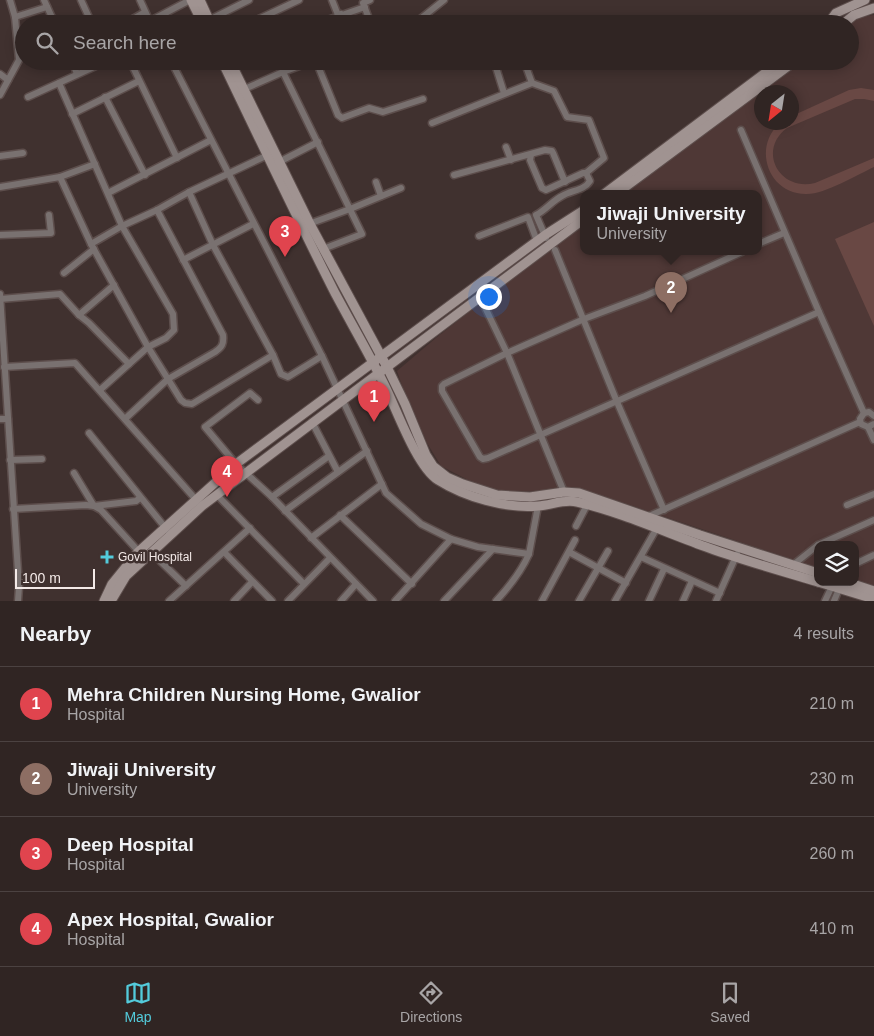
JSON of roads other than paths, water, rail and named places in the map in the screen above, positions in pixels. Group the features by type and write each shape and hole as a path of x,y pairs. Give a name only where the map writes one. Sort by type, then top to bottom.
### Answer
{"main road":[{"path":"190,0 202,15"},
{"path":"200,0 205,15"},
{"path":"835,15 865,0"},
{"path":"854,15 874,8"},
{"path":"227,70 240,91 346,303 382,357 405,404 426,454 446,480 497,495 568,501 587,505 740,548 814,572"},
{"path":"233,70 240,91 268,155 276,163"},
{"path":"609,190 769,70"},
{"path":"621,190 783,70"},
{"path":"111,601 126,576 172,535 236,464 541,238 580,213"},
{"path":"104,601 112,584 138,552 164,527 199,503 216,495 480,297 552,247 580,222"},
{"path":"306,225 323,249 373,363 419,458 428,471 478,498 496,502 538,506 564,492 589,496 646,517 658,525 736,558 814,581"},
{"path":"844,586 874,599"},
{"path":"849,586 874,591"}],"street":[{"path":"10,0 15,17"},
{"path":"81,0 88,15"},
{"path":"140,0 147,15"},
{"path":"165,15 190,0"},
{"path":"222,15 249,0"},
{"path":"267,15 299,0"},
{"path":"332,0 340,15 365,2 369,15"},
{"path":"425,15 444,0"},
{"path":"19,15 46,3 52,15"},
{"path":"140,15 145,12"},
{"path":"0,95 15,70"},
{"path":"75,70 77,74"},
{"path":"28,98 86,70"},
{"path":"134,70 177,158"},
{"path":"176,70 322,356 386,493 421,524 451,539 493,549 529,554"},
{"path":"240,91 289,70"},
{"path":"318,70 338,115 342,118 369,108 383,112 423,99"},
{"path":"497,70 504,93"},
{"path":"527,70 532,83"},
{"path":"283,72 362,234 323,249"},
{"path":"0,74 8,80"},
{"path":"72,114 139,81"},
{"path":"59,83 122,226 173,314 174,330 166,338 148,347 100,390"},
{"path":"432,123 532,83 554,91 567,117 589,120 604,158 586,173 546,190 542,188 530,160 531,155"},
{"path":"105,97 144,175"},
{"path":"741,130 818,312 864,413"},
{"path":"108,193 211,140"},
{"path":"276,163 318,142"},
{"path":"506,148 511,160"},
{"path":"454,175 545,150 552,151 565,182"},
{"path":"0,156 23,153"},
{"path":"64,273 93,247 122,226 268,155"},
{"path":"0,187 60,177 95,164"},
{"path":"479,236 536,215 545,210 562,195 586,186 590,181 586,173"},
{"path":"60,177 93,247 148,347 181,400 192,404 273,355"},
{"path":"376,182 381,196"},
{"path":"306,225 401,188"},
{"path":"189,192 213,245 273,355 281,374 288,377 322,356"},
{"path":"126,418 168,380 220,349 224,342 223,335 157,210"},
{"path":"0,235 51,233 49,214"},
{"path":"536,215 541,238"},
{"path":"528,217 541,238 552,247 664,510"},
{"path":"183,260 253,224"},
{"path":"762,242 784,233"},
{"path":"735,255 645,296 584,319 507,353 444,384 442,391 480,457 483,459 488,458 542,435 818,312"},
{"path":"79,314 114,285"},
{"path":"0,294 1,342 19,587 18,601"},
{"path":"0,299 60,294 129,364"},
{"path":"480,297 507,353 564,492"},
{"path":"3,364 75,363 126,418 199,503"},
{"path":"258,400 250,393 205,427 244,473 272,498 374,601"},
{"path":"864,413 869,412 874,416"},
{"path":"860,422 864,413"},
{"path":"0,419 8,419"},
{"path":"312,422 338,472"},
{"path":"646,517 860,422"},
{"path":"860,422 863,426 871,426 874,440"},
{"path":"88,433 172,535"},
{"path":"285,511 367,451"},
{"path":"272,498 330,456"},
{"path":"10,460 42,459"},
{"path":"74,473 94,506 101,510 138,552 149,556 186,586"},
{"path":"310,538 382,484"},
{"path":"846,506 874,494"},
{"path":"216,495 304,584"},
{"path":"13,509 94,506 136,501 140,498"},
{"path":"576,526 587,505"},
{"path":"496,601 512,582 529,554 538,506"},
{"path":"340,515 412,584"},
{"path":"827,541 874,520"},
{"path":"616,601 658,525"},
{"path":"169,601 250,528"},
{"path":"395,601 451,539"},
{"path":"542,601 576,540"},
{"path":"716,601 740,548"},
{"path":"793,565 814,548"},
{"path":"444,601 493,549"},
{"path":"579,601 608,551"},
{"path":"224,552 272,601"},
{"path":"569,552 626,582"},
{"path":"859,562 874,555"},
{"path":"641,557 720,593"},
{"path":"288,601 330,558"},
{"path":"649,601 664,569"},
{"path":"683,601 692,581"},
{"path":"234,601 252,582"},
{"path":"341,601 356,584"},
{"path":"826,601 837,586"},
{"path":"834,601 838,586"}],"place":[{"name":"Deep Hospital","path":"285,257"},
{"name":"Jiwaji University","path":"671,313"},
{"name":"Mehra Children Nursing Home, Gwalior","path":"374,422"},
{"name":"Apex Hospital, Gwalior","path":"227,497"},
{"name":"Govil Hospital","path":"107,557"}]}
